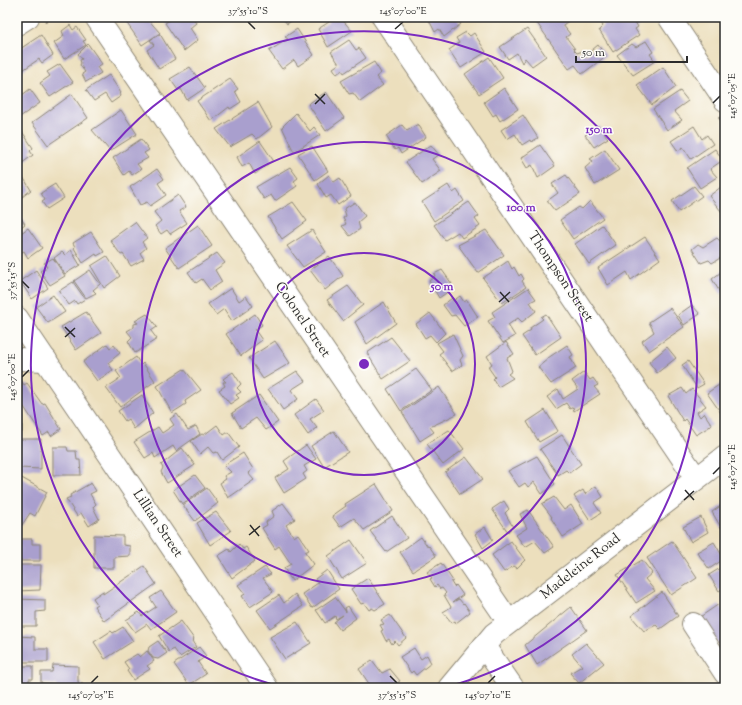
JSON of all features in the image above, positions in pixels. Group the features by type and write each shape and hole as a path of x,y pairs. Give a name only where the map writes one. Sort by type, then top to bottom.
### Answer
{"street":[{"name":"Colonel Street","path":"96,17 509,622"},
{"name":"Thompson Street","path":"383,17 696,478"},
{"path":"669,17 725,100"},
{"name":"Lillian Street","path":"17,318 267,688"},
{"path":"17,359 46,360"},
{"name":"Madeleine Road","path":"449,688 494,634 725,457"},
{"path":"693,624 725,672"},
{"path":"484,646 513,688"}],"building":[{"path":"134,17 146,17 160,33 142,45 126,22"},
{"path":"174,17 193,17 196,23 190,28 198,40 184,51 165,23"},
{"path":"282,17 297,17 287,24"},
{"path":"340,17 352,31 328,47 318,29 329,22 326,18"},
{"path":"456,17 461,24 444,37 439,29 435,32 428,18"},
{"path":"546,17 573,17 563,25 570,34 566,37 575,49 574,50 577,53 583,51 586,55 598,45 606,56 582,74 575,65 569,69 537,23"},
{"path":"608,17 632,17 638,27 635,29 639,35 613,52 599,30 603,26 601,22"},
{"path":"70,25 73,30 77,27 86,40 83,41 86,45 64,59 54,43 64,36 62,31"},
{"path":"297,29 314,55 298,66 294,60 282,69 269,51 288,39 285,37"},
{"path":"527,29 546,56 532,66 525,58 522,63 517,53 508,59 500,47"},
{"path":"466,32 470,36 474,33 486,52 461,68 449,50 459,43 456,38"},
{"path":"160,34 175,59 159,69 147,50 154,45 150,40"},
{"path":"41,35 53,55 42,63 39,59 17,74 17,51"},
{"path":"349,40 356,50 359,48 366,58 344,73 342,70 337,74 333,68 339,64 331,52"},
{"path":"646,41 653,52 650,54 655,61 633,75 617,55 632,44 636,47"},
{"path":"88,44 102,64 97,67 101,73 86,82 82,74 85,72 80,65 80,60 82,59 78,54"},
{"path":"489,57 503,78 479,94 465,74"},
{"path":"374,62 381,73 376,77 383,85 360,102 353,93 349,94 341,81"},
{"path":"60,64 73,82 50,97 40,83 50,76 47,72"},
{"path":"190,67 205,88 187,100 181,89 178,90 170,79"},
{"path":"663,67 676,87 652,105 637,85"},
{"path":"109,75 121,93 121,96 111,103 105,94 94,101 86,90"},
{"path":"230,79 238,89 235,91 241,102 230,109 229,107 211,121 197,101"},
{"path":"504,88 518,109 500,121 496,114 493,116 484,102"},
{"path":"30,89 40,103 17,119 17,99"},
{"path":"680,91 688,101 674,111 682,120 667,130 653,109"},
{"path":"326,92 344,118 326,131 308,104"},
{"path":"72,94 88,118 48,145 32,123"},
{"path":"258,102 272,127 257,139 252,134 230,147 216,129"},
{"path":"121,110 137,134 110,151 92,130"},
{"path":"296,113 310,131 314,127 320,135 294,152 282,127"},
{"path":"523,115 538,138 531,142 530,140 522,145 515,134 507,139 501,130"},
{"path":"418,124 426,137 401,154 398,148 395,150 386,136 402,125 407,131"},
{"path":"599,126 608,138 594,147 585,135"},
{"path":"694,126 702,139 707,135 713,144 691,159 683,147 678,151 671,141"},
{"path":"21,130 33,148 30,151 33,155 17,167 17,133"},
{"path":"141,139 149,150 144,153 148,158 137,164 141,169 132,175 129,171 124,175 113,158"},
{"path":"260,141 273,160 255,174 249,163 242,167 237,157"},
{"path":"431,145 439,155 432,159 441,171 422,184 406,162"},
{"path":"540,145 555,166 538,178 532,165 527,168 521,158"},
{"path":"312,146 328,171 315,180 298,154"},
{"path":"605,149 619,170 595,185 585,168 593,161 590,159"},
{"path":"715,149 723,160 710,169 717,177 700,188 687,168"},
{"path":"290,167 298,178 294,181 297,186 275,201 271,195 264,199 256,187"},
{"path":"157,169 164,179 158,183 166,195 150,206 147,202 140,205 130,187"},
{"path":"329,175 334,182 340,178 351,196 338,205 331,195 326,198 318,184"},
{"path":"566,175 580,194 555,211 547,201 558,193 552,184"},
{"path":"23,177 31,190 17,201 17,181"},
{"path":"55,184 64,198 47,209 42,202 45,200 41,193"},
{"path":"725,184 725,216 709,196"},
{"path":"448,185 453,193 457,190 464,201 434,221 422,202"},
{"path":"694,186 702,196 679,212 672,201"},
{"path":"178,195 186,207 179,211 187,223 170,234 167,230 161,234 155,226 161,221 154,212"},
{"path":"590,201 603,218 573,239 560,220 579,207 582,209"},
{"path":"293,202 307,221 282,239 268,217"},
{"path":"355,202 365,216 358,222 360,229 350,236 342,226 346,224 343,218 346,216 344,209"},
{"path":"469,202 479,216 475,219 480,226 462,238 458,232 445,240 434,225"},
{"path":"17,212 25,224 17,230"},
{"path":"135,222 147,238 142,242 146,248 140,253 144,259 131,266 123,254 121,255 110,240"},
{"path":"198,225 212,246 179,268 165,248"},
{"path":"602,225 616,245 589,264 575,244"},
{"path":"28,228 42,248 28,258 24,251 20,253 17,249 17,236"},
{"path":"312,230 326,252 303,267 287,246"},
{"path":"486,230 504,255 478,273 458,245"},
{"path":"91,232 104,252 97,256 96,254 83,263 74,248 73,243"},
{"path":"645,237 660,259 631,280 627,272 608,285 598,268"},
{"path":"717,238 724,245 725,244 725,260 722,257 712,263 709,260 701,263 692,249 698,244 703,247"},
{"path":"71,250 80,265 65,274 54,258 62,252 65,255"},
{"path":"217,253 225,263 215,270 222,282 210,290 202,279 196,283 188,272"},
{"path":"107,256 120,276 104,288 91,266"},
{"path":"329,256 343,276 325,290 310,270"},
{"path":"53,258 65,276 50,285 40,271 47,267 44,263"},
{"path":"508,261 512,269 514,267 519,276 521,274 524,279 522,281 526,287 502,303 483,278"},
{"path":"725,269 725,292 721,294 712,279"},
{"path":"36,270 48,288 32,299 20,281"},
{"path":"90,270 100,284 93,290 96,293 86,298 74,281"},
{"path":"442,270 452,284 448,288 449,291 439,298 429,281 435,276 434,274"},
{"path":"73,282 85,299 77,304 75,301 69,305 59,291"},
{"path":"348,286 363,305 343,321 327,300"},
{"path":"231,288 239,301 246,296 253,306 232,321 224,309 216,315 208,304"},
{"path":"528,288 536,299 530,302 536,311 522,322 518,318 508,325 515,336 503,343 488,321 495,317 492,312"},
{"path":"53,295 65,312 48,323 36,307"},
{"path":"460,296 464,302 467,300 478,317 464,326 455,315 451,316 443,305 452,298 453,301"},
{"path":"384,302 396,323 367,344 355,322"},
{"path":"692,305 700,314 684,325 678,315"},
{"path":"670,308 684,327 649,351 642,341 654,332 649,322"},
{"path":"86,312 101,333 76,350 61,327"},
{"path":"430,313 445,333 436,342 430,335 425,338 416,324"},
{"path":"147,314 157,327 151,331 157,339 135,353 128,341 132,337 127,331 134,327 134,324 138,323 135,321"},
{"path":"255,314 262,325 255,330 262,340 241,356 226,334"},
{"path":"546,314 561,337 535,355 522,336 543,319 541,317"},
{"path":"453,334 463,356 460,360 462,365 452,371 439,354 443,351 437,343"},
{"path":"391,337 410,361 383,379 367,353"},
{"path":"275,341 290,363 263,379 249,358"},
{"path":"506,342 514,354 507,358 512,371 508,374 513,378 498,387 493,379 495,377 488,367 492,364 487,356"},
{"path":"107,344 110,348 114,345 120,353 108,363 113,370 97,381 83,362"},
{"path":"567,345 573,355 570,357 576,368 551,384 538,367"},
{"path":"667,347 676,358 657,373 649,362"},
{"path":"136,357 141,365 143,363 155,381 120,407 106,388 121,378 116,371"},
{"path":"688,361 704,384 697,388 682,365"},
{"path":"184,369 201,390 185,401 186,404 172,413 157,386"},
{"path":"416,369 432,390 401,411 387,389"},
{"path":"297,371 305,381 291,390 298,399 283,410 268,389"},
{"path":"233,372 241,384 237,388 241,392 236,395 239,398 230,404 219,390 225,386 223,382 226,382 223,379"},
{"path":"584,372 590,380 593,378 598,385 594,387 600,394 574,411 573,407 570,409 566,403 556,409 547,397 558,389 563,399 578,389 572,381"},
{"path":"17,379 19,381 21,380 24,385 27,383 42,404 45,403 61,429 51,436 49,432 43,436 22,404 19,406 17,403"},
{"path":"725,381 725,410 721,413 707,393"},
{"path":"439,387 457,414 430,427 434,432 420,441 402,412"},
{"path":"682,388 686,394 692,389 694,391 706,406 697,412 700,417 704,413 712,425 696,435 685,419 683,421 668,396"},
{"path":"142,395 153,413 134,429 128,419 125,421 118,411"},
{"path":"259,395 278,422 266,430 256,418 241,428 232,413"},
{"path":"316,399 324,410 310,419 317,428 308,435 294,415"},
{"path":"545,410 558,431 539,442 527,422"},
{"path":"177,414 188,430 196,426 200,434 176,451 173,446 155,458 153,453 145,458 134,442 158,427 162,433 174,425 170,419"},
{"path":"17,416 22,416 22,432 17,432"},
{"path":"217,425 224,435 228,432 239,447 222,460 217,452 213,453 208,447 200,454 191,441 202,434 204,435"},
{"path":"449,430 464,449 443,465 427,444"},
{"path":"334,431 348,452 324,467 311,446"},
{"path":"562,435 581,464 569,473 566,470 558,475 540,449"},
{"path":"20,439 41,439 41,469 19,468"},
{"path":"306,445 316,459 304,466 307,471 303,474 306,479 284,493 275,478 289,469 284,461"},
{"path":"53,447 67,447 68,451 76,451 77,460 80,460 81,475 53,475"},
{"path":"182,448 195,465 167,483 161,472 163,468 161,465"},
{"path":"243,453 253,469 248,473 254,480 228,498 220,483 226,479 224,476 231,472 224,465"},
{"path":"537,456 555,484 542,494 534,482 528,487 525,483 519,487 508,471"},
{"path":"466,457 483,479 460,494 445,472"},
{"path":"195,475 205,488 182,504 173,490"},
{"path":"18,476 47,492 35,516 30,513 22,525 17,521"},
{"path":"91,483 96,491 90,494 96,504 93,507 99,519 89,526 81,513 77,516 66,499 71,497 70,495"},
{"path":"376,484 393,511 364,530 354,518 340,527 332,516 346,506 345,504"},
{"path":"596,486 603,497 594,503 601,513 590,520 574,496 583,490 585,494"},
{"path":"207,488 218,503 195,521 183,505"},
{"path":"554,497 564,510 571,505 583,524 563,537 551,518 552,517 542,504"},
{"path":"504,501 509,509 505,513 513,527 508,532 492,509"},
{"path":"283,503 295,519 286,525 294,537 298,534 309,550 305,552 314,564 292,581 284,568 291,564 279,546 275,549 262,528 267,525 266,522 274,516 272,511"},
{"path":"725,503 725,527 722,529 712,512"},
{"path":"528,510 554,547 545,553 535,541 525,547 516,535 527,528 520,514"},
{"path":"216,512 231,531 210,545 197,523"},
{"path":"392,516 407,538 386,552 370,531"},
{"path":"701,517 708,532 691,542 683,527"},
{"path":"485,527 493,540 483,548 475,534"},
{"path":"94,535 123,536 123,545 130,546 130,556 114,557 114,568 94,568"},
{"path":"421,537 436,556 413,571 400,552"},
{"path":"17,539 32,539 32,544 40,544 40,561 17,561"},
{"path":"351,540 367,563 342,579 328,556"},
{"path":"511,541 525,560 517,568 514,566 504,572 492,555"},
{"path":"672,541 697,578 671,595 647,558"},
{"path":"714,542 724,559 709,569 697,552"},
{"path":"239,544 243,549 246,547 255,561 232,578 218,556 229,549 231,552"},
{"path":"642,560 652,573 645,579 655,591 636,603 617,575"},
{"path":"441,563 453,581 451,582 454,587 456,585 463,595 453,602 459,599 463,604 464,603 470,612 456,623 455,621 452,623 443,612 451,607 444,595 446,593 437,585 435,587 430,579 432,578 427,572"},
{"path":"17,565 41,565 40,590 17,591"},
{"path":"725,565 725,587 719,591 709,575"},
{"path":"144,566 156,584 104,621 94,606 97,604 93,598 103,591 103,594"},
{"path":"265,567 271,574 263,578 273,592 250,607 242,596 245,594 238,585"},
{"path":"327,570 339,589 312,608 302,594 318,583 315,579"},
{"path":"368,578 385,604 375,610 372,608 369,610 364,603 361,604 351,589"},
{"path":"161,591 176,612 151,629 147,624 135,632 126,620 139,612 142,616 156,607 150,598"},
{"path":"662,592 678,616 660,629 656,625 644,631 631,616"},
{"path":"295,594 303,606 270,628 257,610 279,595 284,603"},
{"path":"335,597 346,612 345,608 348,606 356,618 340,630 334,622 343,615 336,619 335,616 325,623 316,610"},
{"path":"17,599 45,600 45,611 36,612 36,626 17,626"},
{"path":"719,604 725,612 725,655 700,617"},
{"path":"571,607 587,630 537,665 525,645"},
{"path":"390,615 406,638 398,645 395,641 392,644 389,639 386,641 381,631 383,630 380,625 384,624 381,620"},
{"path":"181,621 194,639 192,641 196,647 180,657 174,649 169,652 159,636"},
{"path":"297,622 311,643 285,659 270,637"},
{"path":"123,627 133,641 105,659 94,642 111,631 113,633"},
{"path":"17,636 35,637 35,649 48,649 48,662 17,662"},
{"path":"158,641 167,653 158,659 153,658 148,651 149,647"},
{"path":"586,643 604,663 579,683 570,673 582,666 572,654"},
{"path":"199,647 206,656 198,662 206,674 189,685 174,664"},
{"path":"414,648 421,659 427,655 431,663 416,675 413,671 411,673 400,657"},
{"path":"147,651 154,661 147,666 150,669 133,680 127,671 129,669 124,662 137,654 140,657"},
{"path":"372,660 382,673 390,669 400,681 393,686 394,688 372,688 359,669"},
{"path":"53,665 78,666 78,682 82,683 82,688 57,688 57,685 41,683 41,672 52,672"},
{"path":"17,666 33,666 33,679 29,679 29,688 17,688"}]}
